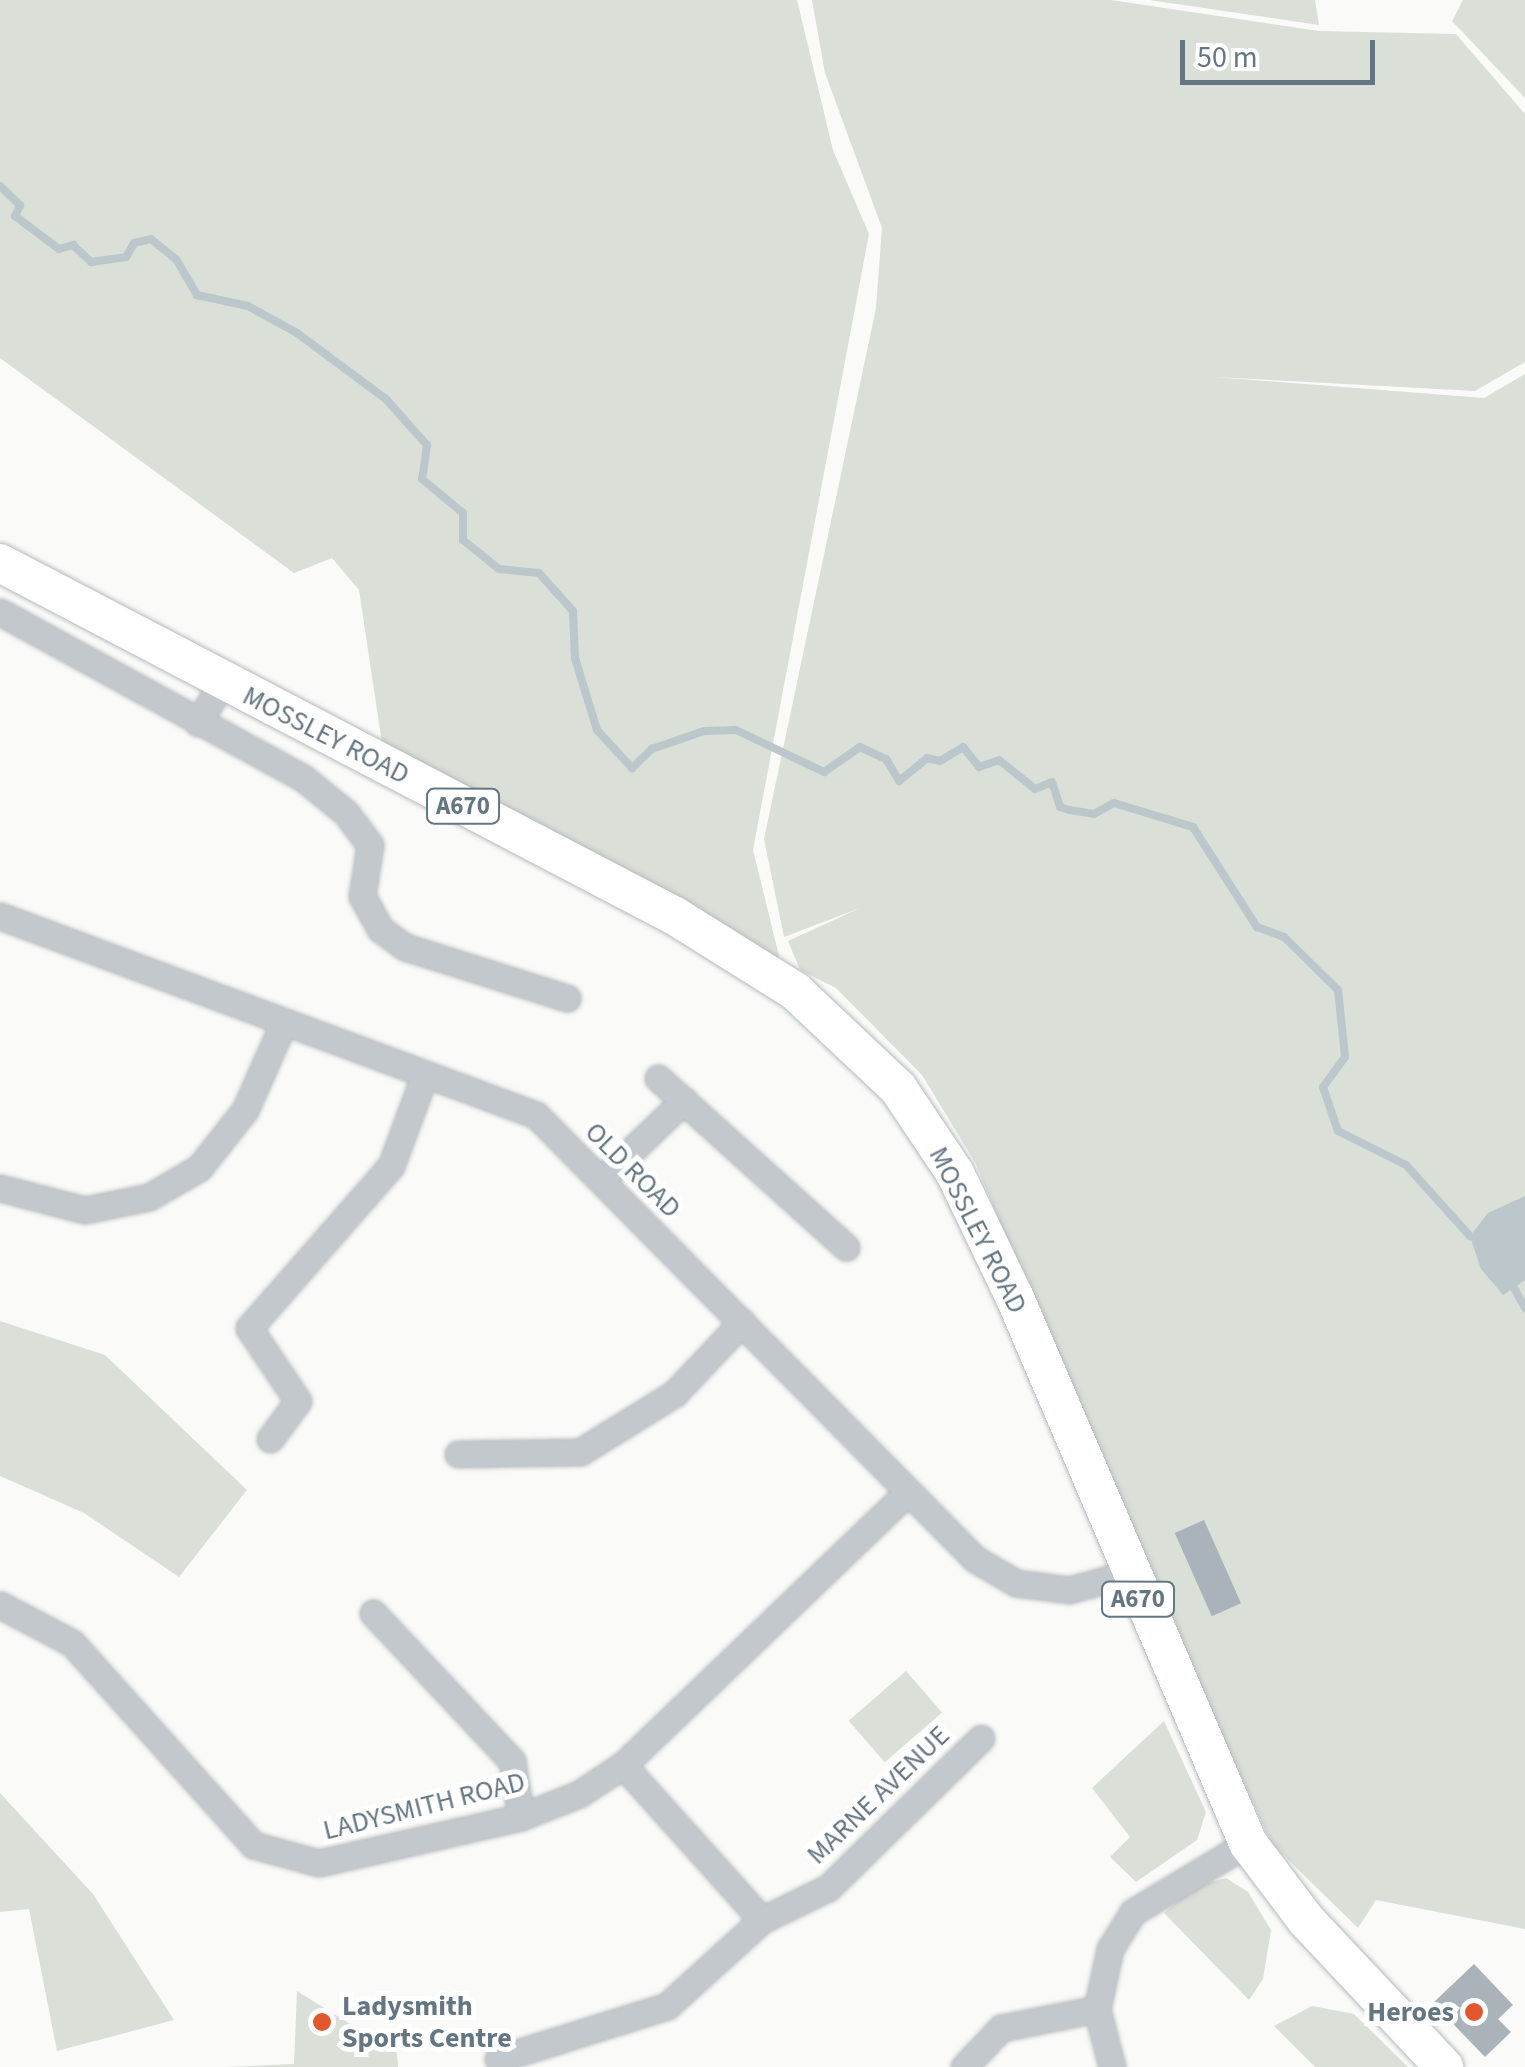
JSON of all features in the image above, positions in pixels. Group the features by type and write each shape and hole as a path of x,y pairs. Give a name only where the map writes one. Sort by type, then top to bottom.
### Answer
{"main road":[{"name":"MOSSLEY ROAD","path":"0,563 675,916 795,991 898,1088 955,1173 1016,1298 1128,1574 1248,1843 1306,1920 1444,2067"}],"street":[{"path":"0,612 302,778 346,812 370,846 362,896 380,929 405,948 568,998"},
{"path":"198,722 222,681"},
{"name":"OLD ROAD","path":"0,916 536,1115 742,1322 905,1495 975,1559 1016,1584 1069,1590 1128,1574"},
{"path":"0,1188 85,1210 149,1197 199,1168 245,1110 284,1022"},
{"path":"270,1439 298,1401 249,1328 391,1166 425,1074"},
{"path":"658,1078 846,1247"},
{"path":"601,1180 684,1100"},
{"path":"458,1454 580,1452 674,1394 742,1322"},
{"name":"LADYSMITH ROAD","path":"0,1605 72,1643 253,1845 273,1854 320,1863 521,1817 623,1765 905,1495"},
{"path":"374,1613 512,1761 521,1817"},
{"name":"MARNE AVENUE","path":"498,2059 667,2006 762,1920 828,1888 981,1738"},
{"path":"623,1765 762,1920"},
{"path":"1112,2067 1097,2009 1110,1949 1134,1912 1248,1843"},
{"path":"964,2067 1001,2028 1097,2009"}],"shaded area":[{"path":"0,0 797,0 833,150 869,234 753,850 781,964 383,750 359,590 332,558 294,573 0,358"},
{"path":"812,0 1111,0 1319,31 1456,34 1525,114 1525,362 1475,391 1214,377 1484,398 1525,374 1525,1929 1376,1900 1358,1928 1272,1844 1113,1500 976,1164 922,1075 836,988 800,970 788,941 860,908 784,937 764,839 876,308 882,228 825,73"},
{"path":"1149,0 1315,0 1319,25"},
{"path":"1463,0 1525,0 1525,98 1452,21"},
{"path":"1525,1196 1525,1280 1503,1295 1481,1269 1470,1236 1488,1213"},
{"path":"0,1321 105,1355 247,1490 179,1577 84,1513 0,1476"},
{"path":"906,1671 942,1713 885,1762 849,1721"},
{"path":"1164,1721 1206,1812 1197,1840 1136,1882 1110,1857 1130,1837 1092,1788"},
{"path":"0,1793 93,1894 174,2020 57,2051 29,1909 0,1912"},
{"path":"1226,1878 1248,1892 1271,1930 1263,1979 1249,2000 1164,1913 1194,1887"},
{"name":"Ladysmith Sports Centre","path":"297,1991 397,2053 398,2067 225,2067 294,2064"},
{"path":"1312,2006 1354,2014 1408,2067 1315,2067 1274,2026"}],"building":[{"path":"1204,1520 1241,1603 1212,1616 1175,1533"},
{"name":"Heroes","path":"1474,1964 1513,2005 1498,2019 1511,2032 1485,2057 1433,2003"}],"waterway":[{"path":"0,186 20,205 15,216 59,249 73,245 91,262 126,257 134,243 151,239 176,259 197,295 248,306 297,333 386,399 427,445 422,479 463,513 463,540 499,569 539,573 573,611 575,658 597,730 632,768 652,749 704,731 736,730 824,772 860,747 886,759 899,781 927,758 940,761 963,747 979,767 999,760 1035,789 1052,782 1060,807 1094,814 1114,803 1193,827 1257,927 1284,937 1338,990 1345,1057 1323,1087 1338,1131 1406,1165 1470,1236"},
{"path":"1514,1288 1525,1308"}],"place":[{"name":"Heroes","path":"1474,2012"},
{"name":"Ladysmith Sports Centre","path":"322,2022"}]}
